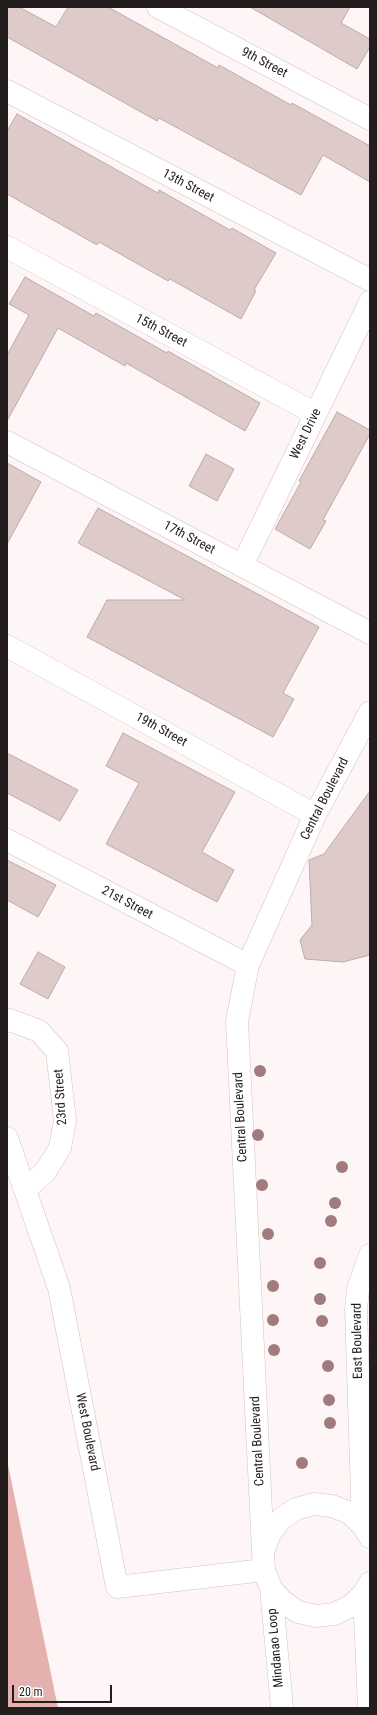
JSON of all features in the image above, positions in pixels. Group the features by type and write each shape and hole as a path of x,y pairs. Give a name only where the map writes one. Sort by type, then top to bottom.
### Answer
{"street":[{"name":"9th Street","path":"158,7 370,119"},
{"name":"13th Street","path":"7,91 370,280"},
{"name":"15th Street","path":"7,247 316,414"},
{"name":"West Drive","path":"242,566 370,302"},
{"name":"17th Street","path":"7,442 370,633"},
{"name":"19th Street","path":"7,646 315,815"},
{"name":"Central Boulevard","path":"266,1570 237,1021 248,966 315,815 370,712"},
{"name":"21st Street","path":"7,840 248,966"},
{"name":"23rd Street","path":"7,1021 10,1020 39,1031 57,1051 65,1120 60,1148 45,1172 25,1190"},
{"name":"West Boulevard","path":"7,1138 59,1288 117,1586 266,1570"},
{"name":"East Boulevard","path":"367,1532 364,1363 356,1310 358,1289 370,1255"},
{"path":"367,1532 350,1513 332,1506 314,1504 296,1509 281,1519 270,1534 266,1570 282,1602 298,1612 316,1616 334,1614 351,1606 367,1588"},
{"name":"Mindanao Loop","path":"266,1570 282,1708"},
{"path":"367,1588 369,1708"}],"shaded area":[{"path":"7,1460 58,1708 7,1708"}],"building":[{"path":"7,7 19,7 56,27 68,7 108,7 218,68 219,65 291,105 292,103 370,146 370,182 323,155 301,195 159,118 157,121 7,37"},
{"path":"250,7 350,7 341,23 370,39 370,47 357,69"},
{"path":"17,114 158,193 159,190 230,230 232,228 276,253 254,290 256,291 241,319 170,279 168,281 99,242 97,245 7,194 7,131"},
{"path":"25,277 94,316 96,313 167,353 168,351 260,403 245,431 126,363 125,366 58,328 7,421 7,355 29,315 9,304"},
{"path":"337,412 370,430 370,434 323,520 326,521 310,549 275,529 301,482 299,481"},
{"path":"206,454 234,469 217,501 189,486"},
{"path":"7,463 41,482 7,544"},
{"path":"98,508 319,627 283,693 294,699 273,737 87,637 107,600 185,600 78,543"},
{"path":"123,733 235,792 202,852 234,870 217,902 106,844 139,783 106,766"},
{"path":"7,753 78,790 60,821 7,793"},
{"path":"370,791 370,955 343,962 305,959 300,940 312,925 309,860 324,854"},
{"path":"7,860 56,885 38,917 7,900"},
{"path":"38,952 65,967 48,999 20,984"}]}
